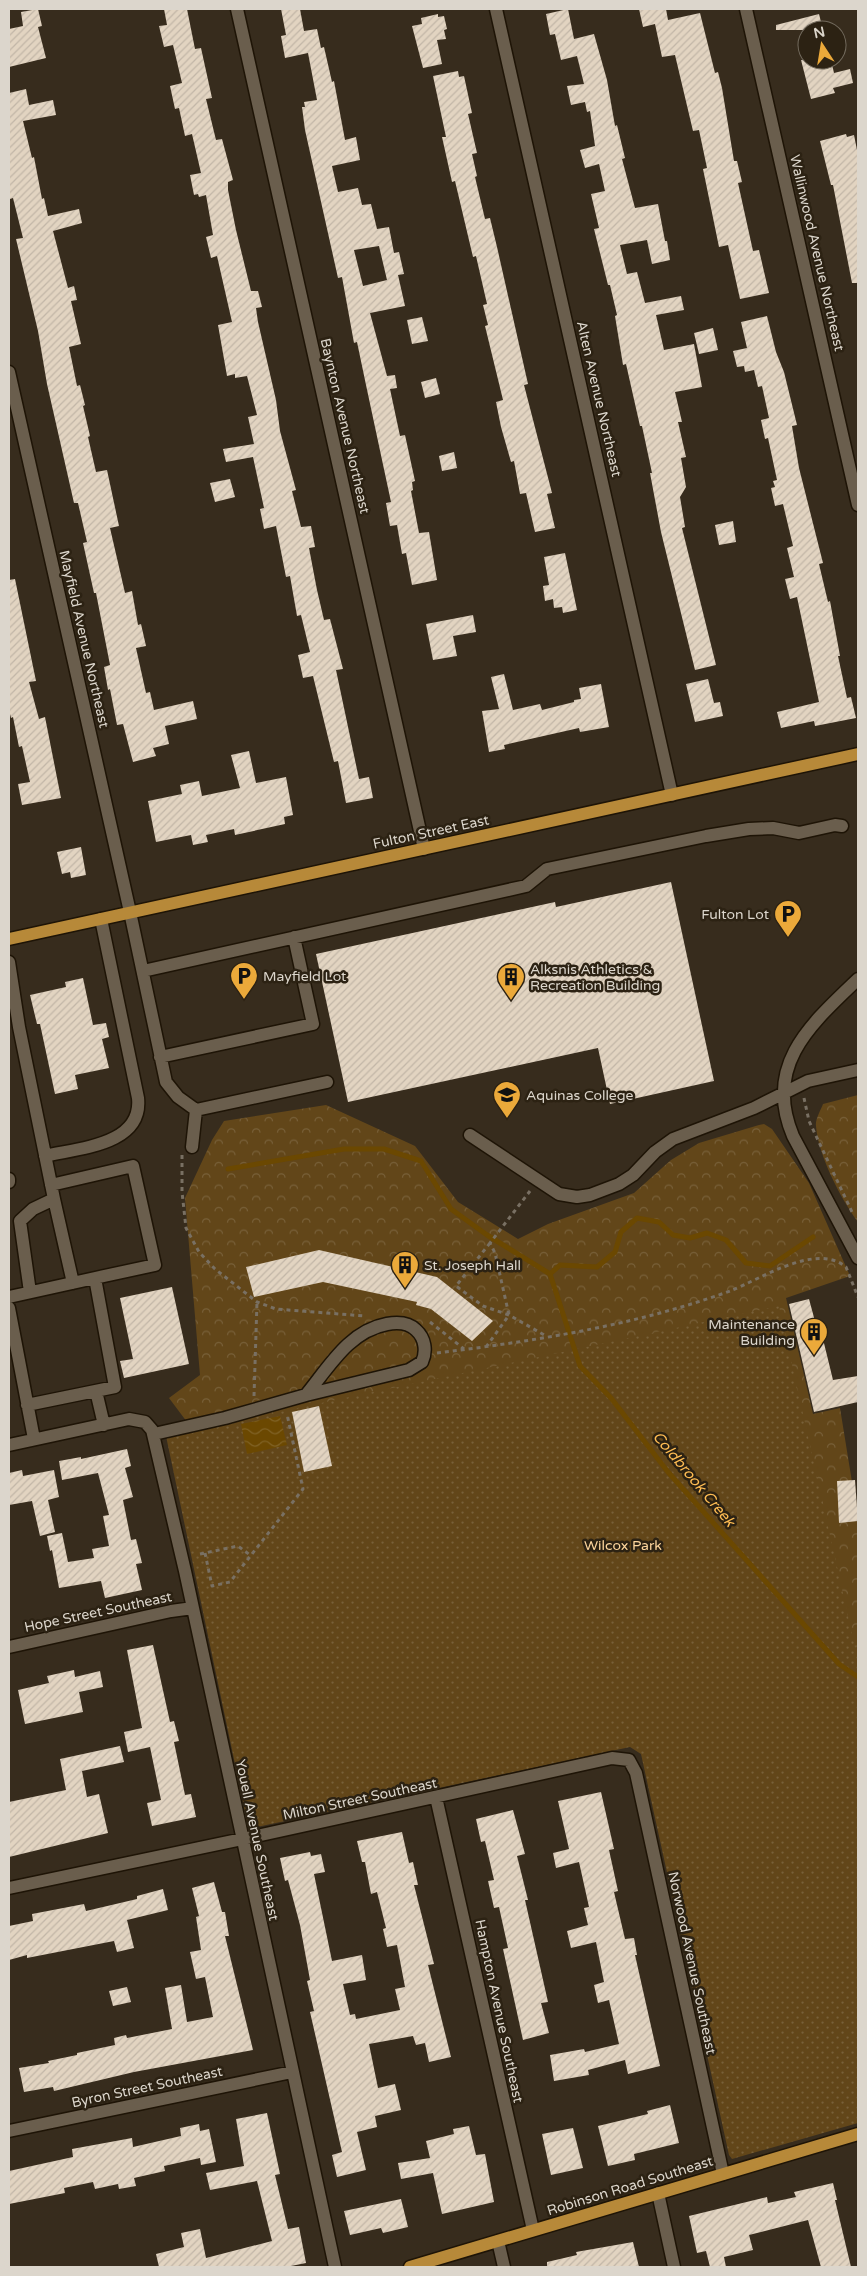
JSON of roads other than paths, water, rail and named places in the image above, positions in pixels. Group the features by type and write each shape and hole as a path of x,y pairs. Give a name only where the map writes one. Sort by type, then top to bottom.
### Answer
{"main road":[{"name":"Fulton Street East","path":"9,938 858,754"},
{"name":"Robinson Road Southeast","path":"410,2267 858,2135"}],"street":[{"name":"Baynton Avenue Northeast","path":"237,9 424,849"},
{"name":"Alten Avenue Northeast","path":"496,9 672,795"},
{"name":"Wallinwood Avenue Northeast","path":"746,9 858,505"},
{"name":"Mayfield Avenue Northeast","path":"9,372 130,912 160,1057 168,1086 178,1097 196,1110"},
{"path":"142,971 526,886 547,869 706,836 760,828 799,833 835,825 842,826"},
{"path":"45,1156 116,1138 134,1125 138,1112 138,1098 101,919"},
{"path":"160,1057 313,1024 294,937"},
{"path":"9,962 19,1027 73,1283"},
{"path":"858,979 822,1014 797,1046 788,1069 782,1095 786,1116 793,1136 858,1258"},
{"path":"470,1135 559,1194 571,1198 590,1195 608,1189 633,1175 655,1152 673,1139 754,1108 808,1082 858,1070"},
{"path":"187,1146 196,1110 328,1082"},
{"path":"9,1297 155,1265 133,1166 51,1185"},
{"path":"30,1292 20,1221 33,1209 54,1199"},
{"path":"27,1405 115,1387 95,1278"},
{"path":"9,1308 34,1439"},
{"path":"154,1434 253,1411 306,1395 409,1370 420,1364 425,1354 425,1344 416,1330 402,1323 378,1326 361,1333 350,1342 306,1395"},
{"path":"9,1445 104,1425 96,1391"},
{"name":"Youell Avenue Southeast","path":"104,1425 129,1419 145,1422 154,1434 335,2267"},
{"name":"Hope Street Southeast","path":"9,1646 193,1608"},
{"name":"Milton Street Southeast","path":"9,1888 241,1840 612,1758 629,1760"},
{"name":"Norwood Avenue Southeast","path":"629,1760 636,1773 723,2174"},
{"name":"Hampton Avenue Southeast","path":"436,1797 533,2230"},
{"name":"Byron Street Southeast","path":"9,2131 292,2072"},
{"path":"658,2193 674,2267"},
{"path":"498,2241 504,2267"}],"water":[{"path":"280,1416 287,1445 247,1454 241,1424"}],"waterway":[{"path":"228,1169 344,1149 384,1149 421,1161 451,1209 487,1235 550,1274 560,1265 597,1267 615,1252 621,1232 637,1218 659,1222 673,1235 690,1238 707,1233 726,1240 746,1263 770,1266 813,1237"},
{"name":"Coldbrook Creek","path":"550,1274 580,1366 611,1398 668,1472 839,1664 858,1677"}],"place":[{"name":"Fulton Lot","path":"788,938"},
{"name":"Mayfield Lot","path":"244,1000"},
{"name":"Alksnis Athletics & Recreation Building","path":"511,1001"},
{"name":"Aquinas College","path":"507,1119"},
{"name":"St. Joseph Hall","path":"405,1289"},
{"name":"Maintenance Building","path":"814,1356"}],"park label":[{"name":"Wilcox Park","path":"623,1545"}]}
